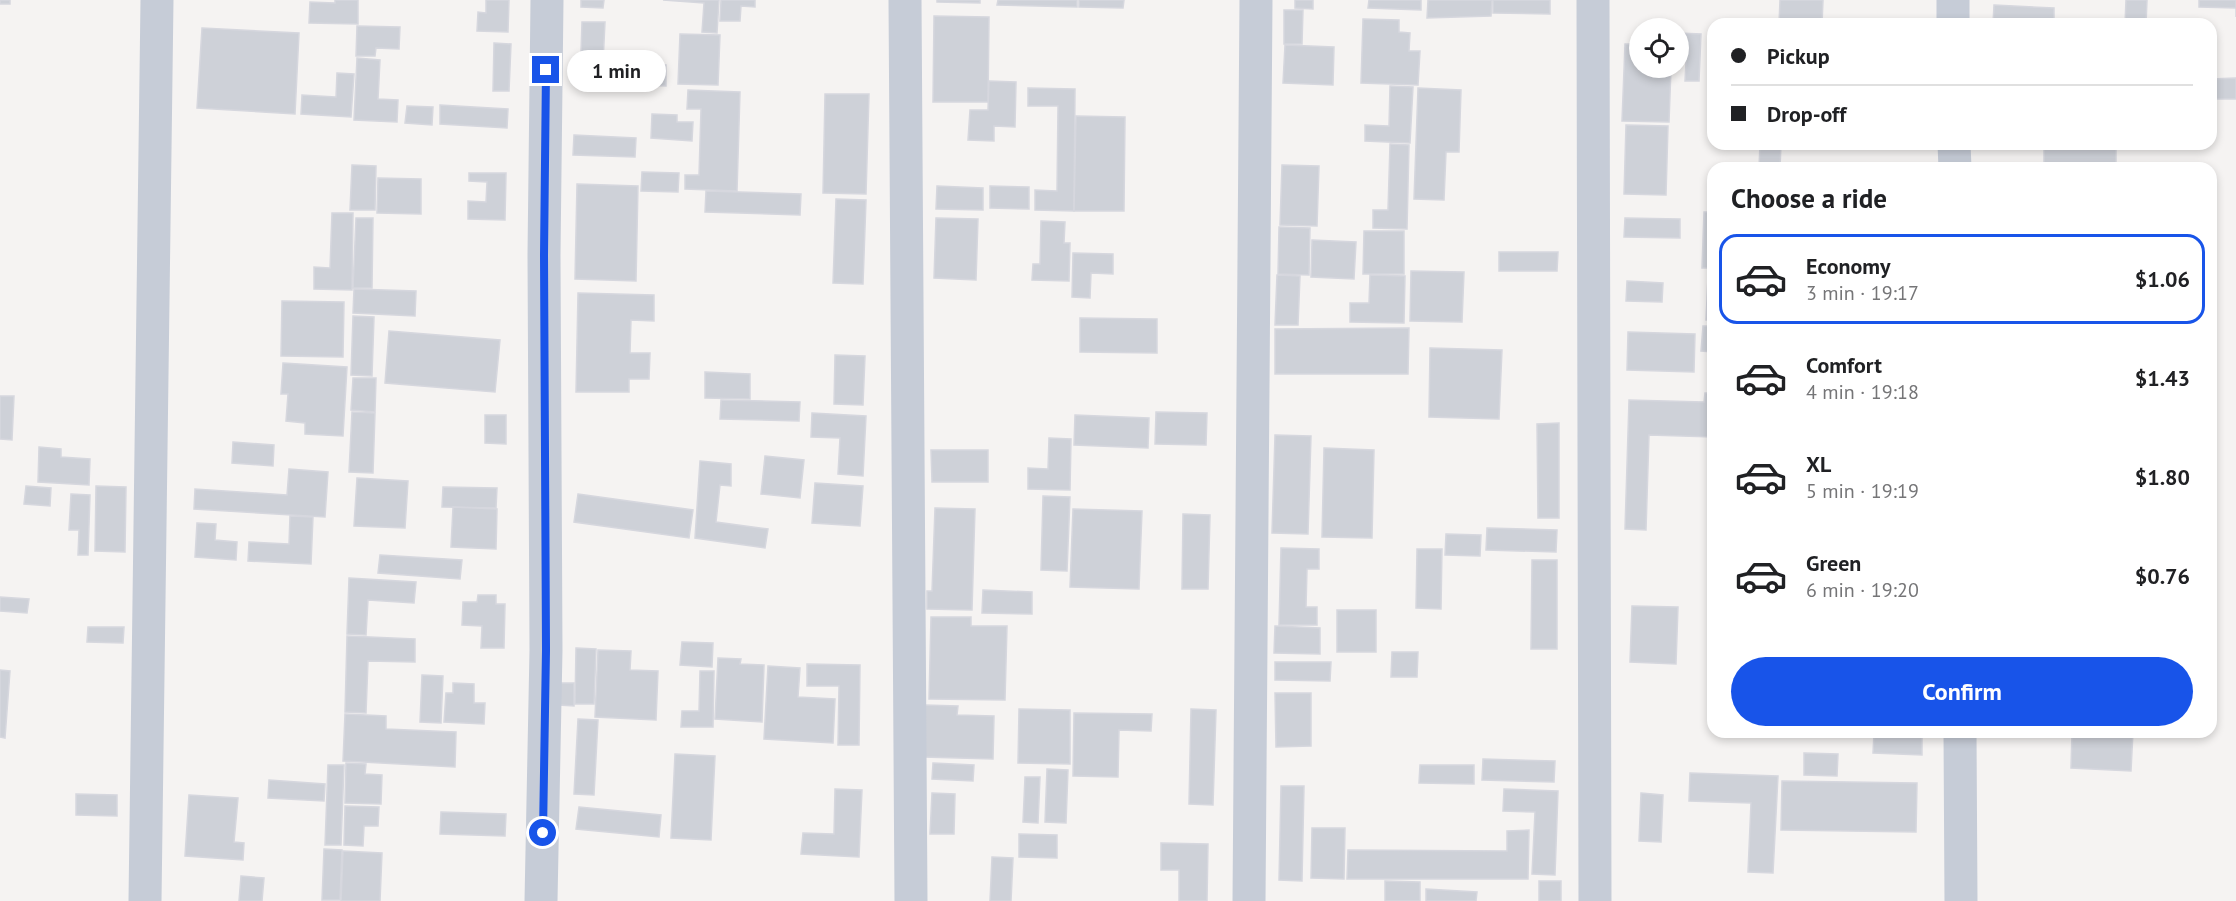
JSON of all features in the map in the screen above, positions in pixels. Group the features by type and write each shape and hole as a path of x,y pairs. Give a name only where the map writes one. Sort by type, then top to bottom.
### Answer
{"street":[{"path":"145,901 157,0"},
{"path":"542,901 546,650 544,255 547,0"},
{"path":"905,0 911,901"},
{"path":"1249,901 1256,0"},
{"path":"1593,0 1595,901"},
{"path":"1953,0 1953,18"},
{"path":"1960,738 1961,901"}],"building":[{"path":"0,0 10,0 10,4 0,4"},
{"path":"335,0 358,0 358,24 309,23 310,2 335,3"},
{"path":"486,0 509,0 508,32 477,31 478,12 486,13"},
{"path":"581,0 604,0 603,8 581,7"},
{"path":"663,0 719,0 717,33 702,32 704,3"},
{"path":"721,0 755,0 755,7 741,6 740,21 720,21"},
{"path":"937,0 980,0 980,3 937,2"},
{"path":"998,0 1077,0 1077,7 997,5"},
{"path":"1079,0 1124,0 1123,8 1079,7"},
{"path":"1295,0 1313,0 1313,9 1295,8"},
{"path":"1369,0 1421,0 1421,10 1368,8"},
{"path":"1428,0 1492,0 1491,16 1427,18"},
{"path":"1493,0 1550,0 1550,14 1493,13"},
{"path":"1780,0 1823,0 1822,18 1779,18"},
{"path":"2126,0 2147,0 2146,18 2125,18"},
{"path":"2199,0 2236,0 2236,8 2199,7"},
{"path":"1994,5 2054,8 2054,18 1993,18"},
{"path":"1284,10 1303,10 1302,44 1284,44"},
{"path":"934,16 989,17 988,102 933,102"},
{"path":"1363,19 1399,20 1399,32 1410,33 1409,51 1420,51 1418,85 1361,83"},
{"path":"582,22 605,22 603,63 666,65 666,86 580,83"},
{"path":"357,26 400,27 399,49 376,48 375,56 356,56"},
{"path":"202,28 299,33 295,114 197,108"},
{"path":"1689,33 1701,34 1699,81 1685,81 1685,78 1689,78"},
{"path":"680,34 720,35 718,85 678,84"},
{"path":"494,43 511,44 509,91 493,91"},
{"path":"1625,44 1629,44 1629,78 1671,78 1669,122 1622,121"},
{"path":"1285,45 1334,47 1333,85 1283,83"},
{"path":"357,58 380,60 378,99 398,100 397,122 354,120"},
{"path":"337,73 354,74 351,117 301,114 302,95 336,97"},
{"path":"2236,78 2236,99 2217,99 2217,79"},
{"path":"989,81 1016,82 1015,127 994,126 994,141 968,140 970,110 988,110"},
{"path":"1390,86 1413,87 1410,143 1365,141 1365,125 1389,126"},
{"path":"1028,88 1075,89 1074,211 1035,210 1035,190 1057,191 1058,106 1028,106"},
{"path":"1418,88 1461,90 1459,152 1446,152 1444,200 1414,199"},
{"path":"688,90 740,92 737,191 685,189 685,175 699,175 701,109 687,109"},
{"path":"825,94 869,94 866,194 823,193"},
{"path":"440,105 508,109 507,128 440,124"},
{"path":"407,106 433,107 432,125 405,123"},
{"path":"652,114 677,115 677,122 693,122 692,141 651,138"},
{"path":"1076,116 1125,117 1124,211 1074,211"},
{"path":"1626,125 1668,126 1666,195 1624,194"},
{"path":"574,135 636,138 635,157 573,155"},
{"path":"1390,144 1409,145 1407,229 1373,228 1373,210 1388,210"},
{"path":"1760,150 1781,150 1780,162 1759,162"},
{"path":"2044,150 2116,150 2116,162 2044,162"},
{"path":"352,165 376,166 375,210 350,210"},
{"path":"1282,165 1319,166 1317,226 1280,225"},
{"path":"642,172 679,173 678,192 641,191"},
{"path":"469,173 506,173 505,220 468,219 468,201 486,202 487,182 469,181"},
{"path":"378,178 421,179 421,214 377,213"},
{"path":"577,184 638,186 636,281 575,279"},
{"path":"937,186 983,188 983,210 936,209"},
{"path":"990,186 1029,187 1029,209 990,208"},
{"path":"706,191 801,194 800,215 705,212"},
{"path":"836,199 866,200 863,284 833,283"},
{"path":"1704,212 1707,212 1707,268 1702,268"},
{"path":"332,213 353,213 352,290 314,289 314,267 330,268"},
{"path":"356,218 373,218 372,288 353,288"},
{"path":"936,218 978,219 976,280 934,278"},
{"path":"1625,218 1680,219 1680,238 1624,237"},
{"path":"1041,221 1065,222 1064,243 1070,243 1069,281 1032,280 1033,264 1040,264"},
{"path":"1279,227 1310,228 1309,275 1278,274"},
{"path":"1364,231 1404,231 1404,274 1363,274"},
{"path":"1312,240 1356,242 1354,279 1311,277"},
{"path":"1499,252 1558,252 1557,271 1499,271"},
{"path":"1073,253 1113,254 1113,274 1091,273 1090,298 1072,297"},
{"path":"1411,271 1464,272 1462,322 1410,321"},
{"path":"1277,275 1300,276 1298,325 1275,325"},
{"path":"1370,275 1405,276 1404,323 1350,322 1350,303 1369,303"},
{"path":"1627,281 1663,283 1662,302 1626,301"},
{"path":"354,289 416,291 415,316 353,313"},
{"path":"578,293 654,295 654,321 631,320 630,353 650,353 649,379 629,379 629,392 576,392"},
{"path":"282,301 344,302 343,357 281,356"},
{"path":"353,316 374,317 372,376 351,375"},
{"path":"1080,318 1157,319 1157,353 1080,352"},
{"path":"1703,326 1707,326 1707,352 1701,351"},
{"path":"1409,328 1408,374 1275,374 1275,329"},
{"path":"389,331 500,340 495,392 385,383"},
{"path":"1628,332 1695,334 1694,372 1627,370"},
{"path":"1430,348 1502,350 1499,419 1429,417"},
{"path":"835,355 865,356 863,405 834,404"},
{"path":"283,363 347,367 343,436 305,434 305,423 286,421 288,394 281,394"},
{"path":"705,372 750,374 750,399 705,398"},
{"path":"353,378 376,378 375,412 351,410"},
{"path":"1705,393 1707,393 1707,437 1649,435 1646,530 1625,529 1629,400 1704,402"},
{"path":"0,396 14,396 12,440 0,439"},
{"path":"721,400 800,402 799,421 720,419"},
{"path":"352,412 375,413 373,473 349,472"},
{"path":"1156,412 1207,413 1206,445 1155,444"},
{"path":"812,413 866,416 863,476 838,474 840,438 811,437"},
{"path":"485,415 506,415 506,444 485,443"},
{"path":"1075,415 1149,418 1148,448 1074,445"},
{"path":"1559,423 1559,518 1538,518 1537,424"},
{"path":"1275,435 1311,436 1308,534 1272,533"},
{"path":"1049,438 1071,439 1070,490 1028,489 1028,468 1048,469"},
{"path":"233,442 274,445 273,466 232,463"},
{"path":"39,447 61,449 61,457 90,459 89,485 38,482"},
{"path":"1324,448 1374,450 1372,538 1322,537"},
{"path":"931,450 988,450 988,482 932,482"},
{"path":"765,456 804,460 800,498 761,494"},
{"path":"700,461 731,464 731,486 720,485 716,522 768,529 765,548 695,538"},
{"path":"289,469 328,472 325,517 194,509 195,489 287,495"},
{"path":"357,478 408,481 405,528 354,526"},
{"path":"815,483 863,486 860,526 812,523"},
{"path":"26,486 51,488 50,506 24,504"},
{"path":"96,486 126,487 125,552 95,551"},
{"path":"443,487 497,488 496,508 442,507"},
{"path":"71,494 90,495 88,555 78,555 79,530 69,530"},
{"path":"578,494 693,510 689,538 574,522"},
{"path":"1043,496 1070,497 1067,571 1041,570"},
{"path":"453,507 497,509 496,549 451,547"},
{"path":"935,508 975,509 972,610 927,609 927,591 932,591"},
{"path":"1073,509 1142,511 1139,589 1070,587"},
{"path":"1183,514 1210,515 1208,589 1182,589"},
{"path":"290,516 313,517 311,564 248,561 249,542 289,544"},
{"path":"197,523 216,524 215,540 237,542 236,560 195,557"},
{"path":"1487,528 1557,530 1556,552 1486,550"},
{"path":"1446,534 1481,535 1480,556 1445,555"},
{"path":"1281,548 1319,549 1319,569 1307,569 1306,607 1317,607 1317,625 1279,625"},
{"path":"1417,549 1442,549 1441,609 1416,608"},
{"path":"380,555 462,560 460,579 378,573"},
{"path":"1532,560 1557,560 1557,649 1531,649"},
{"path":"349,578 416,582 414,603 368,600 366,635 347,634"},
{"path":"983,590 1032,592 1032,614 982,613"},
{"path":"478,595 496,595 496,604 505,604 504,648 481,648 482,626 462,625 463,602 477,602"},
{"path":"0,597 29,599 27,613 0,611"},
{"path":"1632,606 1678,607 1676,664 1630,662"},
{"path":"1337,610 1376,610 1376,652 1337,652"},
{"path":"931,617 971,617 971,626 1007,626 1005,700 929,699"},
{"path":"1275,626 1320,628 1320,654 1274,653"},
{"path":"88,627 124,627 123,643 87,642"},
{"path":"347,636 415,639 415,662 368,661 366,713 345,712"},
{"path":"682,642 713,643 712,667 680,665"},
{"path":"576,648 596,649 594,704 575,704"},
{"path":"598,650 631,651 630,670 658,671 656,720 595,717"},
{"path":"1392,652 1418,652 1417,677 1391,677"},
{"path":"718,658 741,659 740,664 764,665 762,722 715,719"},
{"path":"1275,662 1331,662 1330,681 1275,680"},
{"path":"807,664 860,665 859,745 838,745 839,686 807,686"},
{"path":"768,666 800,668 798,697 835,699 833,743 764,739"},
{"path":"0,670 10,671 5,738 0,737"},
{"path":"700,671 714,671 713,727 681,727 682,711 699,711"},
{"path":"422,675 443,676 441,723 420,722"},
{"path":"453,683 474,684 474,703 485,703 484,724 444,722 446,693 453,693"},
{"path":"560,683 574,683 574,706 559,705"},
{"path":"1275,693 1311,693 1311,746 1276,747"},
{"path":"924,705 958,706 957,715 994,716 993,759 923,757"},
{"path":"1019,709 1070,710 1070,764 1018,763"},
{"path":"1191,709 1216,710 1213,805 1189,804"},
{"path":"1074,713 1152,714 1151,731 1119,730 1118,777 1073,776"},
{"path":"345,714 386,716 386,729 456,732 455,767 343,761"},
{"path":"578,719 598,720 594,795 574,794"},
{"path":"1874,738 1922,738 1922,755 1873,753"},
{"path":"2072,738 2133,738 2131,771 2071,768"},
{"path":"1804,753 1838,754 1837,776 1804,775"},
{"path":"675,754 715,756 711,840 671,838"},
{"path":"1483,759 1555,761 1554,782 1482,780"},
{"path":"346,763 366,764 365,774 382,775 381,804 345,803"},
{"path":"933,763 974,765 973,781 932,779"},
{"path":"328,765 344,765 341,845 325,845"},
{"path":"1420,765 1474,765 1474,784 1419,783"},
{"path":"1047,769 1068,770 1066,823 1045,822"},
{"path":"1690,773 1778,776 1773,873 1748,872 1751,803 1689,801"},
{"path":"1025,777 1040,777 1038,823 1023,822"},
{"path":"269,780 325,784 324,801 268,798"},
{"path":"1782,781 1917,783 1916,832 1781,830"},
{"path":"1281,786 1304,786 1302,881 1279,880"},
{"path":"835,789 862,790 859,857 801,854 803,833 834,834"},
{"path":"1504,789 1558,791 1555,875 1532,874 1535,812 1503,811"},
{"path":"932,793 955,794 954,834 930,834"},
{"path":"1641,793 1663,795 1661,842 1639,841"},
{"path":"76,794 117,795 117,816 76,815"},
{"path":"189,795 238,798 234,842 244,843 243,860 185,856"},
{"path":"345,806 379,807 378,826 364,826 363,846 344,845"},
{"path":"579,807 661,815 659,837 576,829"},
{"path":"441,812 506,814 505,836 440,834"},
{"path":"1312,828 1345,828 1344,879 1311,878"},
{"path":"1529,830 1528,879 1347,879 1348,850 1507,851 1507,831"},
{"path":"1019,834 1057,835 1057,858 1019,857"},
{"path":"1161,843 1208,844 1207,901 1179,901 1179,870 1161,870"},
{"path":"324,849 342,850 340,900 322,900"},
{"path":"343,851 382,853 380,901 341,901"},
{"path":"992,857 1013,858 1011,901 990,901"},
{"path":"241,876 264,878 262,901 239,901"},
{"path":"1385,881 1420,882 1420,901 1385,901"},
{"path":"1539,881 1561,881 1561,901 1539,901"},
{"path":"1426,889 1477,892 1476,901 1426,901"}],"route":[{"path":"543,833 546,650 544,255 546,70"}]}
